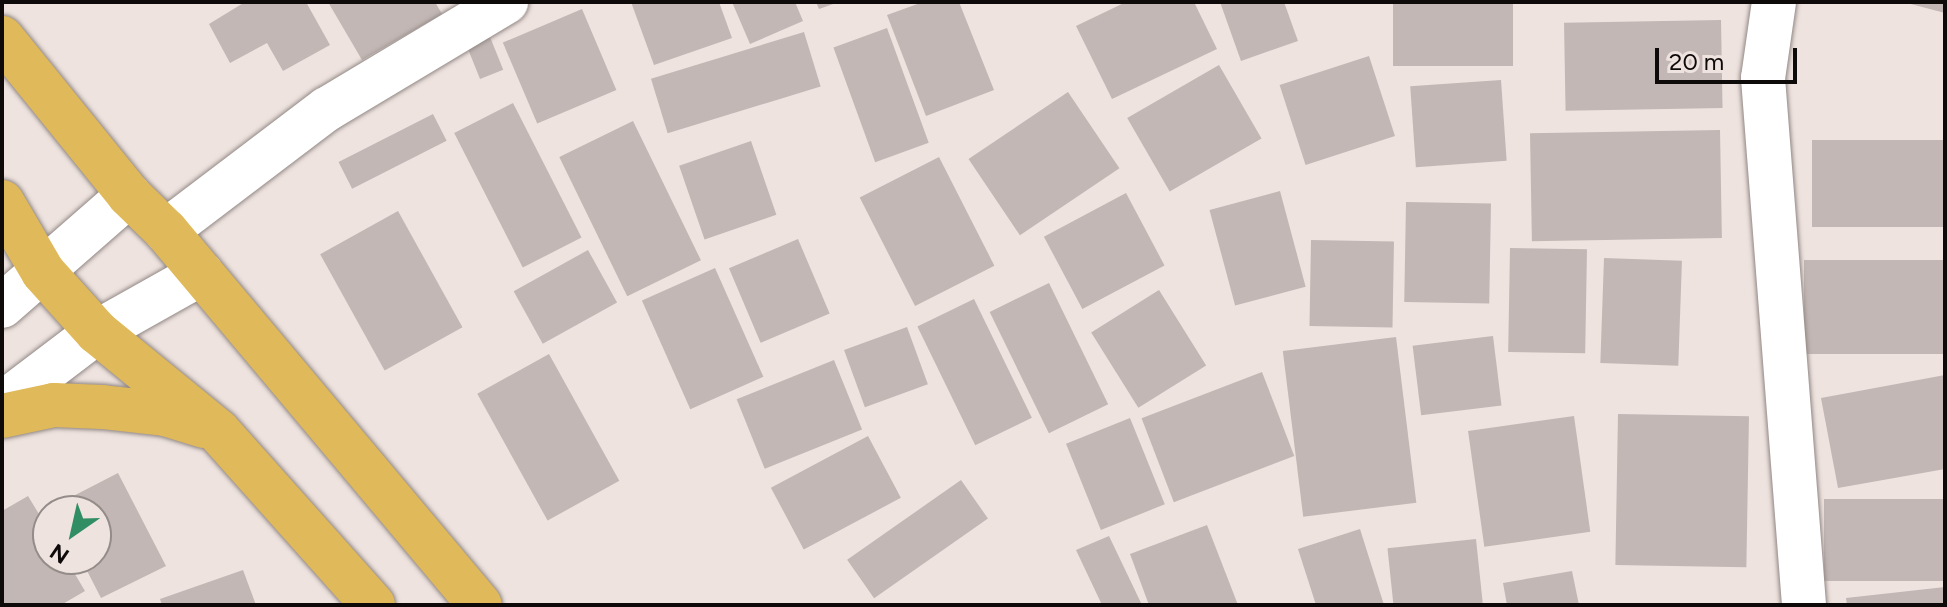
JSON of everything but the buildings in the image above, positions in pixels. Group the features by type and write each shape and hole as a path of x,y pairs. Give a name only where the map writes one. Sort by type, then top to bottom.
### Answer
{"highway":[{"path":"2,38 129,195 166,231 202,273 480,605"},
{"path":"2,202 43,272 97,332 218,431 373,605"},
{"path":"2,416 54,405 102,407 165,414 218,431"}],"street":[{"path":"166,231 327,109 506,2"},
{"path":"1774,2 1763,78 1804,605"},
{"path":"2,306 129,195"},
{"path":"2,404 97,332 202,273"}]}
